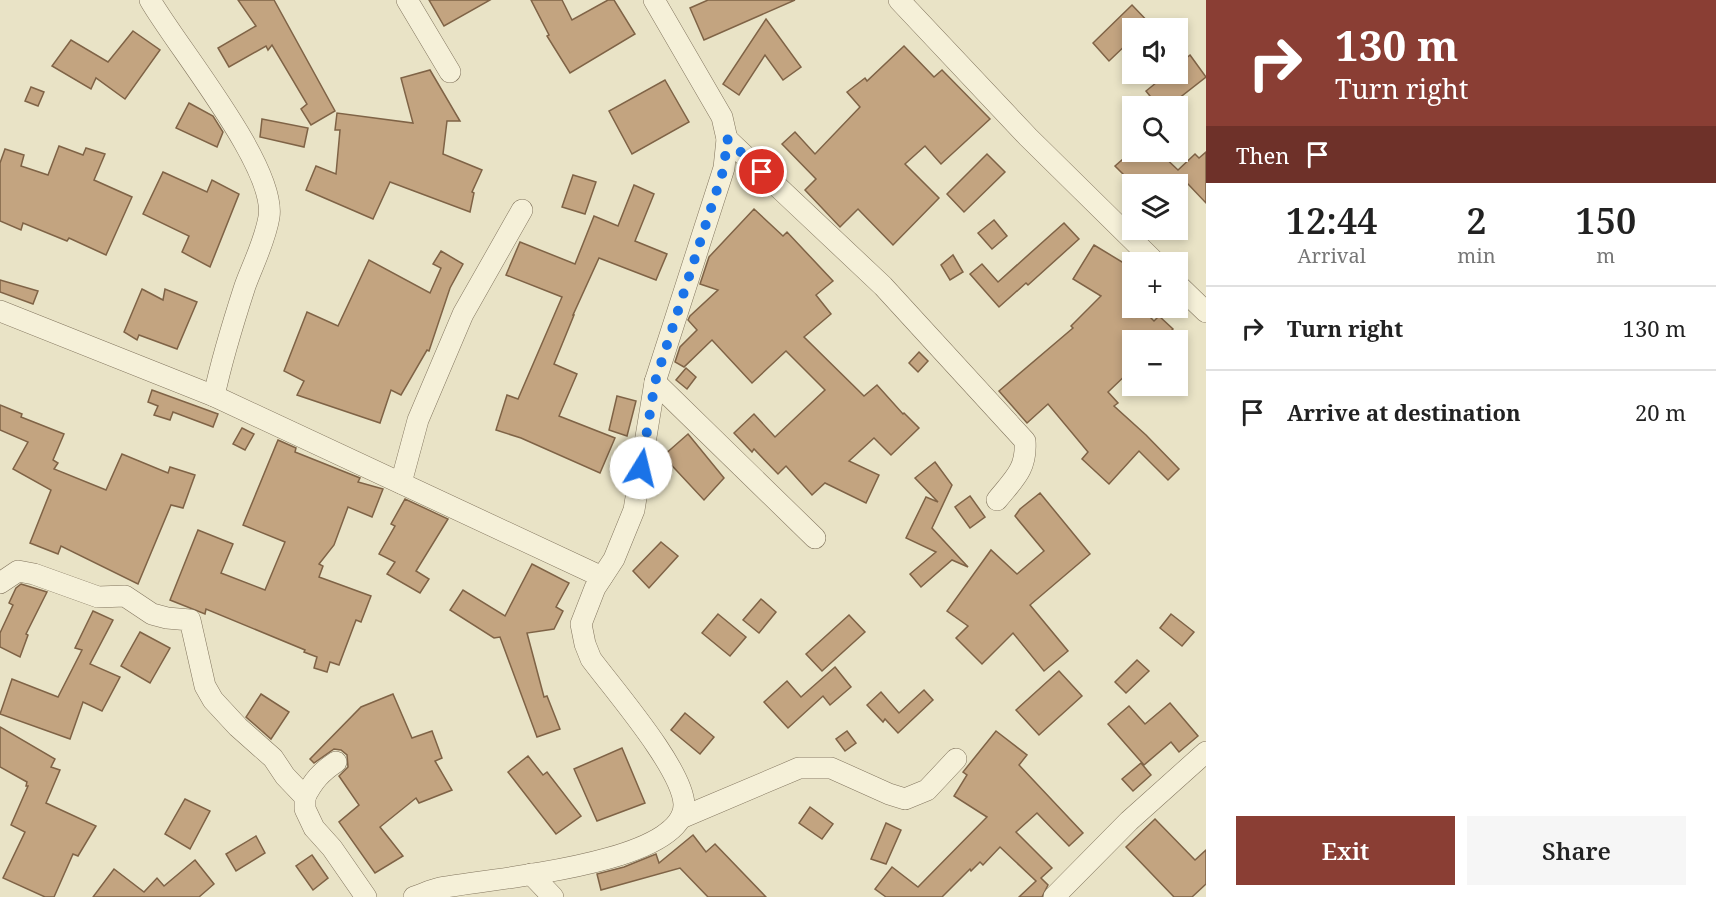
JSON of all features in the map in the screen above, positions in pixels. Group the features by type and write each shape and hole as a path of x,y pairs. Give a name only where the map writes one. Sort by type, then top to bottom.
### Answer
{"street":[{"path":"150,0 255,161 267,193 269,215 264,236 227,340 214,396"},
{"path":"407,0 450,72"},
{"path":"414,897 438,889 556,871 620,855 655,841 675,827 681,818 684,804 679,786 665,757 591,658 585,644 581,624 595,588 614,559 634,510 655,382 724,168 727,139 722,117 654,0"},
{"path":"899,0 1028,137 1145,252"},
{"path":"727,139 884,286 1025,441 1026,457 1016,477 997,500"},
{"path":"400,483 418,420 463,314 522,210"},
{"path":"1188,295 1206,312"},
{"path":"0,311 214,396 602,577"},
{"path":"655,382 815,538"},
{"path":"0,583 18,571 34,574 98,597 125,596 152,614 190,620 205,686 213,699 238,727 273,758 285,776 305,797"},
{"path":"1054,897 1129,821 1206,752"},
{"path":"681,818 799,768 831,768 905,799 927,790 956,759"},
{"path":"336,762 321,772 312,782 305,797 305,809 314,828 332,848 366,897"},
{"path":"531,874 553,897"}],"building":[{"path":"238,0 274,0 335,111 311,125 301,109 307,104 272,45 268,50 266,46 229,67 218,48 256,26"},
{"path":"429,0 490,0 444,26"},
{"path":"531,0 562,0 572,20 608,0 614,0 635,34 570,73 547,36 549,35"},
{"path":"708,0 795,0 704,40 690,8"},
{"path":"1132,5 1144,18 1122,18 1122,49 1109,61 1093,43"},
{"path":"766,19 801,67 783,80 765,55 739,95 723,84"},
{"path":"133,31 160,50 125,99 96,78 91,89 52,66 71,40 108,62"},
{"path":"904,46 934,77 942,70 990,119 941,164 925,146 905,164 939,198 893,245 858,209 840,227 805,190 816,179 782,144 795,132 815,154 860,107 847,92 865,78 867,81"},
{"path":"1190,55 1206,77 1182,96 1150,96 1146,91 1155,84 1188,84 1188,57"},
{"path":"430,70 460,121 447,121 443,154 482,170 472,192 474,193 470,212 390,182 373,219 306,190 316,166 336,174 340,130 335,130 337,113 413,123 401,78"},
{"path":"665,80 689,122 632,154 609,111"},
{"path":"31,87 44,92 38,106 25,101"},
{"path":"189,103 213,116 223,132 217,147 176,128"},
{"path":"262,119 308,128 304,147 260,137"},
{"path":"59,146 83,155 86,148 105,154 94,180 132,197 106,255 69,238 67,241 23,223 21,230 0,221 0,163 5,149 24,155 21,166 48,175"},
{"path":"1206,152 1206,203 1188,184 1188,174 1123,174 1115,166 1122,160 1122,162 1170,162 1178,170 1195,154 1199,158"},
{"path":"987,154 1005,172 964,212 947,194"},
{"path":"163,172 207,192 212,180 239,194 210,267 182,252 189,236 143,214"},
{"path":"573,175 596,182 585,214 562,207"},
{"path":"634,185 654,194 635,241 667,254 656,280 599,258 554,364 577,374 559,416 615,438 600,473 521,438 496,430 507,395 518,399 562,297 506,275 520,242 575,264 594,216 618,226"},
{"path":"754,209 783,236 787,232 833,281 816,295 831,314 804,337 864,396 877,385 919,428 891,455 874,438 849,461 879,475 866,503 825,483 812,495 786,466 778,474 754,449 752,452 734,433 754,414 775,437 825,390 786,351 752,383 712,340 684,367 675,362 680,347 697,330 688,320 690,316 718,290 700,284 709,257"},
{"path":"994,220 1007,236 992,249 978,233"},
{"path":"1064,223 1079,239 1028,285 1026,283 999,307 970,274 982,264 998,282"},
{"path":"1094,245 1122,262 1122,318 1151,318 1154,321 1161,318 1173,329 1122,330 1122,379 1108,392 1118,403 1114,406 1179,469 1168,480 1139,451 1109,484 1082,459 1088,452 1048,404 1027,423 999,391 1073,328 1071,326 1101,296 1073,279"},
{"path":"441,251 463,264 450,288 429,351 427,350 401,395 391,390 380,423 297,395 304,381 284,371 307,312 338,326 369,260 430,293 441,268 433,264"},
{"path":"953,255 963,272 950,280 941,265"},
{"path":"0,280 38,291 33,304 0,292"},
{"path":"142,289 163,300 165,289 197,302 177,349 139,335 137,340 124,332"},
{"path":"919,352 928,361 918,372 909,363"},
{"path":"686,368 696,377 687,389 676,380"},
{"path":"152,390 218,414 213,427 173,412 170,420 154,415 158,406 148,402"},
{"path":"617,396 636,401 627,436 609,430"},
{"path":"0,405 22,414 21,417 64,434 53,460 58,463 54,469 106,490 122,454 168,473 170,467 195,475 183,508 171,505 138,584 61,546 58,554 30,543 51,490 13,469 28,442 0,430"},
{"path":"242,428 254,434 245,450 233,444"},
{"path":"688,434 724,478 704,500 663,456"},
{"path":"278,440 296,448 295,452 360,478 358,482 383,489 372,517 348,507 334,545 319,564 323,566 319,577 371,596 361,622 356,620 339,665 330,662 327,672 314,668 317,657 304,652 305,650 206,609 205,614 170,600 198,530 233,544 221,573 265,590 285,542 243,525"},
{"path":"935,462 952,485 932,528 968,567 952,560 921,587 910,574 936,552 906,538 926,497 938,502 915,478"},
{"path":"1040,493 1090,554 1030,605 1068,651 1044,671 1013,633 982,664 956,638 968,626 947,611 991,550 1017,574 1044,551 1015,516"},
{"path":"970,496 985,517 970,528 955,507"},
{"path":"405,499 448,519 416,571 429,579 420,593 387,574 395,562 379,554 395,526 391,524"},
{"path":"661,542 678,556 649,588 633,571"},
{"path":"532,564 569,583 556,607 563,611 554,629 527,633 544,697 547,696 560,729 537,737 500,637 494,638 450,610 463,590 505,616"},
{"path":"21,584 47,592 26,634 28,635 20,657 0,647 0,633 13,605 9,603 16,588"},
{"path":"761,599 776,612 759,633 743,620"},
{"path":"93,611 113,620 90,664 120,677 102,711 83,702 70,739 0,714 12,679 58,697 82,650 75,648"},
{"path":"718,614 746,637 730,656 702,633"},
{"path":"1171,614 1194,632 1182,646 1160,628"},
{"path":"849,615 865,632 822,671 806,654"},
{"path":"140,632 170,648 150,683 121,666"},
{"path":"1137,660 1149,671 1126,693 1115,682"},
{"path":"835,667 851,687 830,705 823,696 788,728 764,702 787,681 801,697"},
{"path":"1059,671 1082,696 1039,735 1016,710"},
{"path":"924,690 933,700 898,733 885,719 883,722 867,705 881,692 899,713"},
{"path":"261,694 289,712 271,739 246,717"},
{"path":"393,694 412,738 432,731 442,758 435,761 452,790 419,803 416,798 380,827 403,856 375,873 339,822 359,805 339,776 348,767 347,755 341,750 334,749 314,763 310,759 361,707"},
{"path":"1170,703 1198,736 1179,752 1171,742 1144,765 1108,724 1129,706 1145,724"},
{"path":"685,713 714,737 700,754 671,730"},
{"path":"0,727 55,759 51,767 60,770 46,803 96,826 78,856 73,854 54,897 45,897 3,878 25,832 11,825 28,786 26,786 27,782 0,767"},
{"path":"847,731 856,743 845,751 836,739"},
{"path":"996,731 1027,755 1019,765 1083,833 1069,846 1037,813 1016,832 1052,868 1041,878 1048,885 1042,897 1019,897 1036,881 1000,847 983,865 980,862 971,871 970,869 942,897 886,897 875,889 892,867 918,887 987,817 954,796 967,775 963,772"},
{"path":"622,748 645,803 597,821 574,769"},
{"path":"528,756 543,775 547,772 581,816 556,834 508,772"},
{"path":"1141,763 1151,775 1133,791 1122,779"},
{"path":"185,799 210,811 190,849 165,834"},
{"path":"810,807 833,824 822,839 799,823"},
{"path":"1155,819 1195,860 1206,850 1206,884 1192,897 1174,897 1126,847"},
{"path":"886,823 901,830 886,864 871,859"},
{"path":"693,835 706,852 715,844 766,897 708,897 680,868 601,890 597,874 624,867 656,854 659,863"},
{"path":"256,836 265,853 236,871 226,854"},
{"path":"312,855 328,878 313,890 296,866"},
{"path":"195,860 214,884 199,897 93,897 114,869 144,892 157,878 164,886"}],"route":[{"path":"641,468 655,382 724,168 727,139 762,172"}]}
